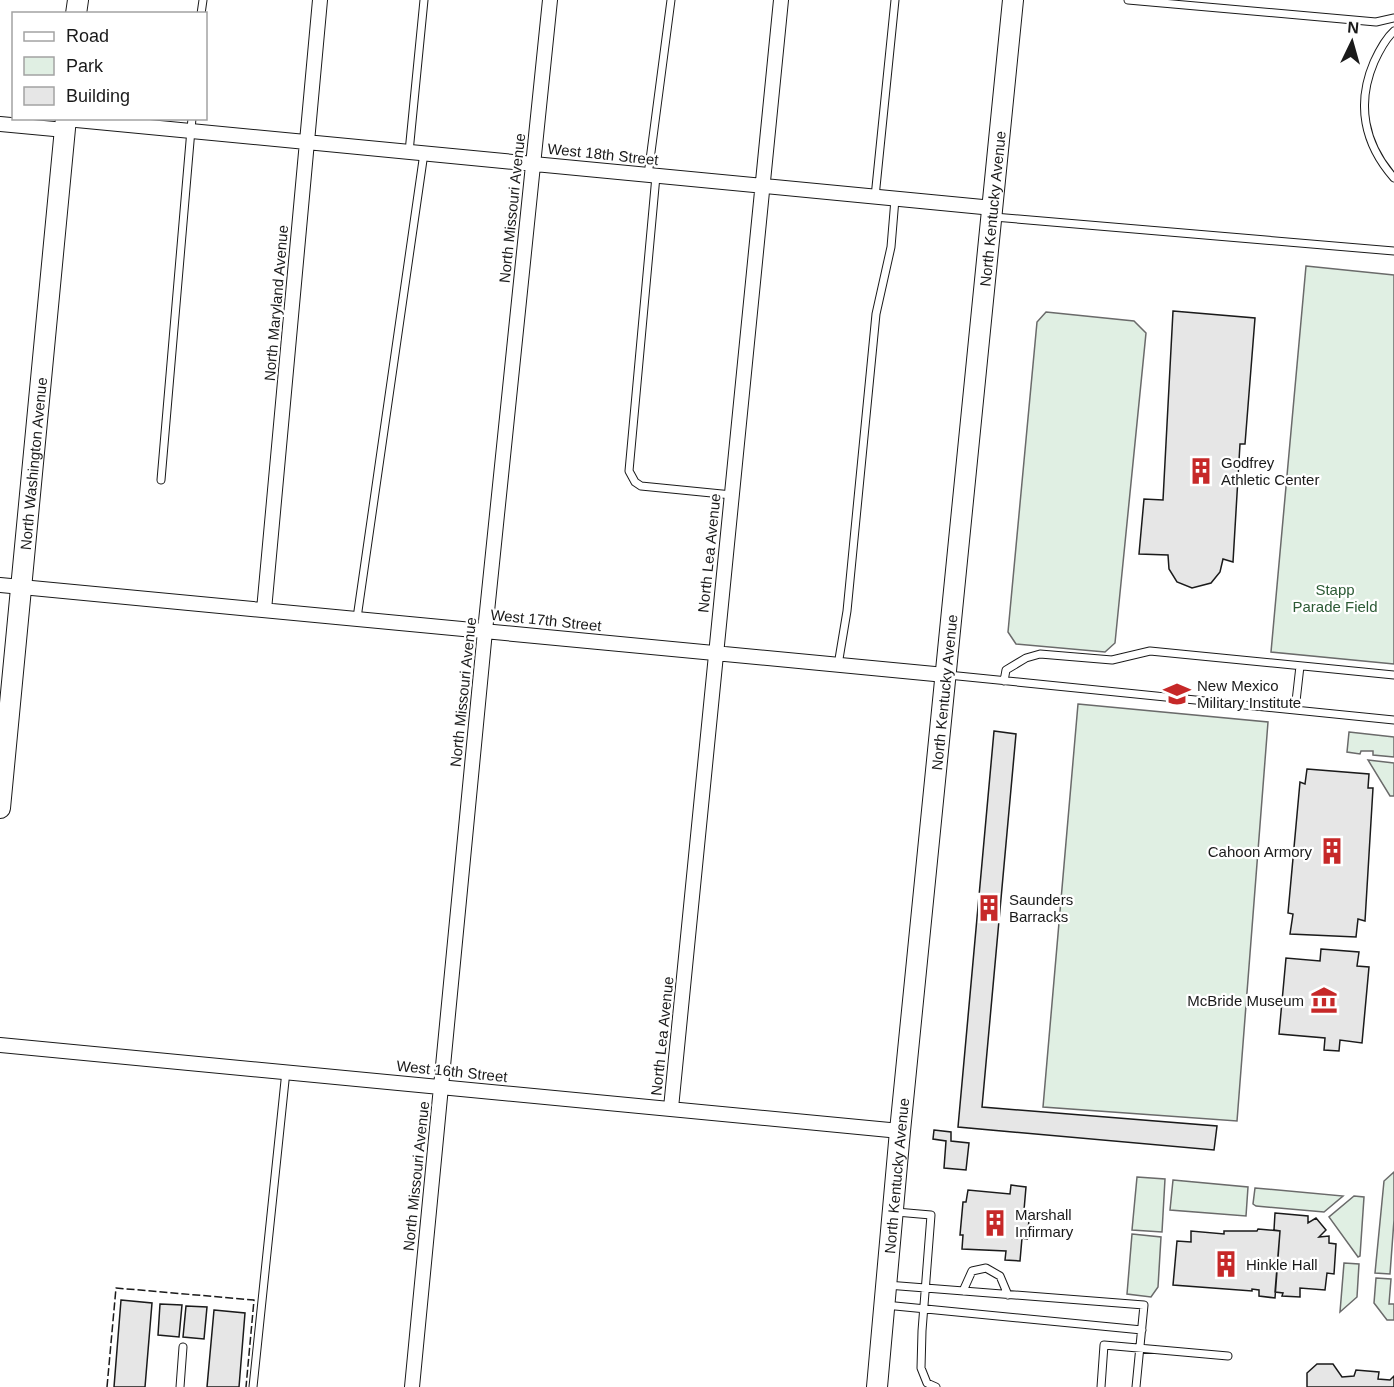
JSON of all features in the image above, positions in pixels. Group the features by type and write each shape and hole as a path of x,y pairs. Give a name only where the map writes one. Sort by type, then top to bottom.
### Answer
{"street":[{"name":"North Maryland Avenue","path":"264,610 320,0"},
{"name":"North Missouri Avenue","path":"412,1387 549,0"},
{"name":"North Lea Avenue","path":"671,1108 781,0"},
{"name":"North Kentucky Avenue","path":"877,1387 900,1131 1013,0"},
{"name":"North Washington Avenue","path":"0,808 66,123"},
{"name":"West 18th Street","path":"0,124 191,125 308,142 895,199 992,212"},
{"name":"West 17th Street","path":"0,585 945,675"},
{"name":"West 16th Street","path":"0,1045 900,1131"}],"lane":[{"path":"409,152 424,0"},
{"path":"671,0 652,176 629,471 635,482 641,486 732,495"},
{"path":"875,197 895,0"},
{"path":"1128,0 1376,22 1394,18"},
{"path":"1376,22 1391,33 1370,72 1364,92 1363,112 1373,148 1384,167 1394,178"},
{"path":"160,480 191,125"},
{"path":"357,618 424,153"},
{"path":"838,665 847,611 876,314 891,247 895,199"},
{"path":"992,212 1394,251"},
{"path":"1004,681 1006,670 1026,658 1040,654 1112,660 1150,651 1394,675"},
{"path":"1295,710 1300,666"},
{"path":"945,675 1394,720"},
{"path":"253,1387 286,1071"},
{"path":"893,1212 931,1215 921,1368 927,1383 936,1387"},
{"path":"963,1291 972,1271 986,1268 1000,1276 1008,1294"},
{"path":"887,1285 1144,1305 1136,1387"},
{"path":"885,1305 1142,1330"},
{"path":"1101,1387 1104,1345 1228,1356"},
{"path":"180,1387 183,1347"}],"green space":[{"name":"Stapp Parade Field","path":"1306,266 1394,275 1394,664 1271,652"},
{"path":"1046,312 1134,321 1146,333 1115,643 1105,652 1016,644 1008,632 1037,322"},
{"path":"1078,704 1268,722 1237,1121 1043,1107"},
{"path":"1349,732 1394,737 1394,757 1373,755 1373,751 1361,751 1360,754 1347,752"},
{"path":"1368,760 1394,763 1394,796 1390,796"},
{"path":"1394,1172 1394,1220 1390,1274 1375,1273 1384,1181"},
{"path":"1137,1177 1165,1179 1162,1232 1132,1230"},
{"path":"1173,1180 1248,1187 1246,1216 1170,1210"},
{"path":"1255,1188 1343,1196 1324,1212 1256,1206 1253,1204"},
{"path":"1354,1196 1364,1197 1360,1256 1358,1257 1329,1217"},
{"path":"1132,1234 1161,1237 1158,1287 1151,1297 1127,1294"},
{"path":"1344,1263 1359,1264 1357,1297 1340,1312"},
{"path":"1376,1278 1391,1279 1389,1304 1394,1304 1394,1320 1387,1320 1374,1303"}],"building":[{"name":"Godfrey Athletic Center","path":"1173,311 1255,318 1245,444 1240,444 1233,562 1223,559 1220,572 1211,583 1192,588 1177,582 1169,569 1168,555 1139,554 1144,499 1163,500"},
{"name":"Saunders Barracks","path":"994,731 1016,734 982,1107 1217,1126 1214,1150 958,1127"},
{"name":"Cahoon Armory","path":"1307,769 1369,774 1368,788 1373,788 1365,921 1358,919 1356,937 1290,934 1293,914 1288,913 1300,782 1305,784"},
{"name":"McBride Museum","path":"1321,949 1359,952 1357,966 1369,967 1362,1043 1340,1040 1339,1051 1324,1050 1325,1038 1279,1034 1286,958 1320,961"},
{"path":"934,1130 951,1132 951,1141 969,1143 966,1170 944,1168 946,1141 933,1139"},
{"name":"Marshall Infirmary","path":"1011,1185 1026,1187 1024,1210 1030,1211 1027,1239 1022,1238 1020,1261 1005,1260 1006,1251 962,1249 963,1235 960,1235 963,1202 966,1202 968,1190 1010,1194"},
{"path":"1275,1213 1308,1216 1308,1223 1316,1218 1326,1230 1319,1237 1329,1236 1329,1243 1336,1244 1334,1274 1327,1273 1325,1290 1300,1288 1300,1297 1282,1296 1283,1293 1275,1292 1280,1231 1274,1230"},
{"name":"Hinkle Hall","path":"1258,1229 1280,1231 1275,1298 1259,1296 1259,1290 1252,1289 1252,1291 1173,1285 1177,1241 1191,1242 1191,1231 1224,1234 1224,1231 1257,1231"},
{"path":"121,1300 152,1303 145,1387 114,1387"},
{"path":"160,1304 182,1305 179,1337 158,1335"},
{"path":"186,1306 207,1307 204,1339 183,1337"},
{"path":"214,1310 245,1313 239,1387 207,1387"},
{"path":"1317,1364 1333,1364 1342,1377 1354,1376 1356,1370 1379,1372 1378,1379 1390,1380 1394,1376 1394,1387 1307,1387 1307,1373"}],"fence":[{"path":"107,1387 116,1288 254,1300 246,1387"}],"place":[{"name":"Godfrey Athletic Center","path":"1201,471"},
{"name":"New Mexico Military Institute","path":"1177,694"},
{"name":"Cahoon Armory","path":"1332,851"},
{"name":"Saunders Barracks","path":"989,908"},
{"name":"McBride Museum","path":"1324,1000"},
{"name":"Marshall Infirmary","path":"995,1223"},
{"name":"Hinkle Hall","path":"1226,1264"}]}
